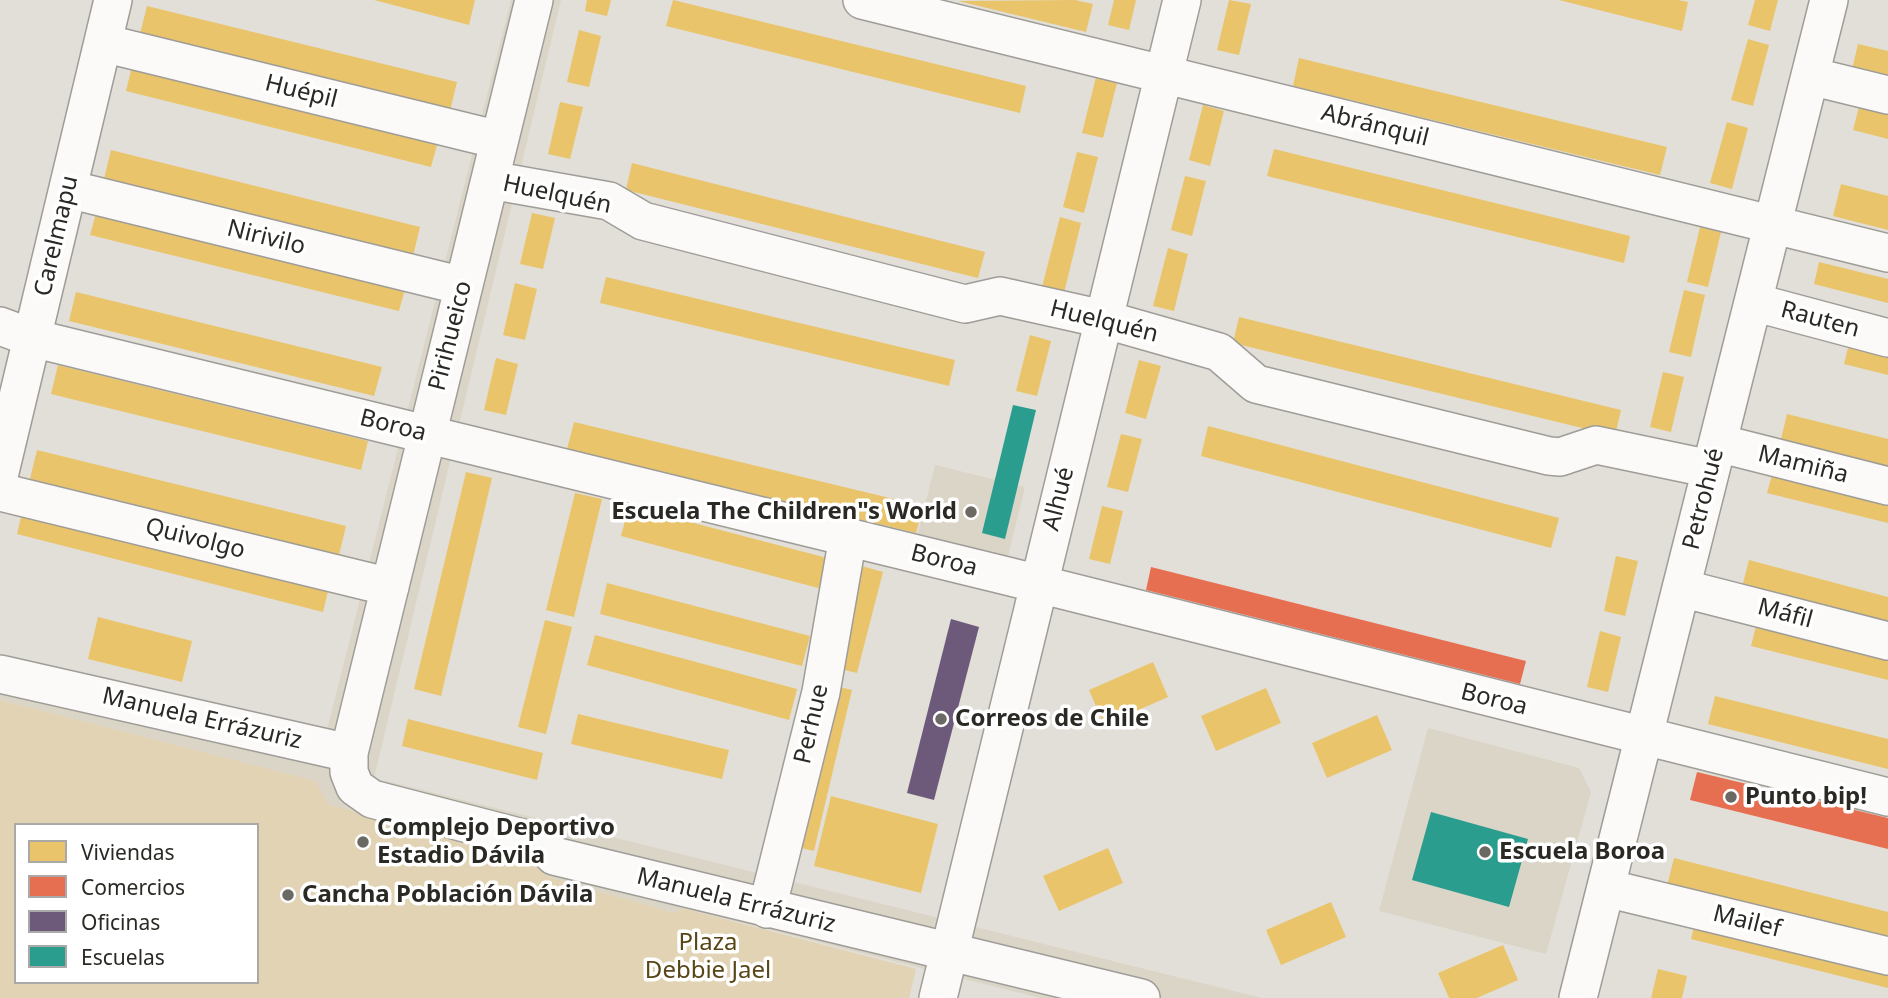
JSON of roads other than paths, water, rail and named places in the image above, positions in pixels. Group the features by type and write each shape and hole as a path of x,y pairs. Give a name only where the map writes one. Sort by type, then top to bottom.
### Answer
{"street":[{"name":"Carelmapu","path":"0,472 16,332 68,190 113,0"},
{"name":"Abránquil","path":"862,0 1888,253"},
{"name":"Alhué","path":"938,998 1182,0"},
{"name":"Petrohué","path":"1578,998 1829,0"},
{"name":"Pirihueico","path":"349,753 532,1"},
{"name":"Huépil","path":"103,43 499,140"},
{"path":"1810,76 1888,95"},
{"name":"Huelquén","path":"490,180 609,201 643,222 965,304 1000,296 1103,319 1219,352 1256,384 1549,456 1560,457 1596,445 1715,456"},
{"name":"Nirivilo","path":"68,190 463,286"},
{"name":"Rauten","path":"1753,302 1888,338"},
{"name":"Boroa","path":"16,332 1888,797"},
{"name":"Mamiña","path":"1715,456 1888,486"},
{"name":"Quivolgo","path":"0,492 390,587"},
{"name":"Perhue","path":"767,909 821,692 848,537"},
{"name":"Máfil","path":"1681,588 1888,641"},
{"name":"Manuela Errázuriz","path":"0,674 349,753 351,780 360,792 372,799 542,843 554,856 1141,998"},
{"name":"Mailef","path":"1606,888 1888,956"}],"place":[{"name":"Escuela The Children\"s World","path":"971,512"},
{"name":"Correos de Chile","path":"941,719"},
{"name":"Punto bip!","path":"1731,797"},
{"name":"Complejo Deportivo Estadio Dávila","path":"363,842"},
{"name":"Escuela Boroa","path":"1485,852"},
{"name":"Cancha Población Dávila","path":"288,895"}],"park label":[{"name":"Plaza Debbie Jael","path":"708,957"}]}
